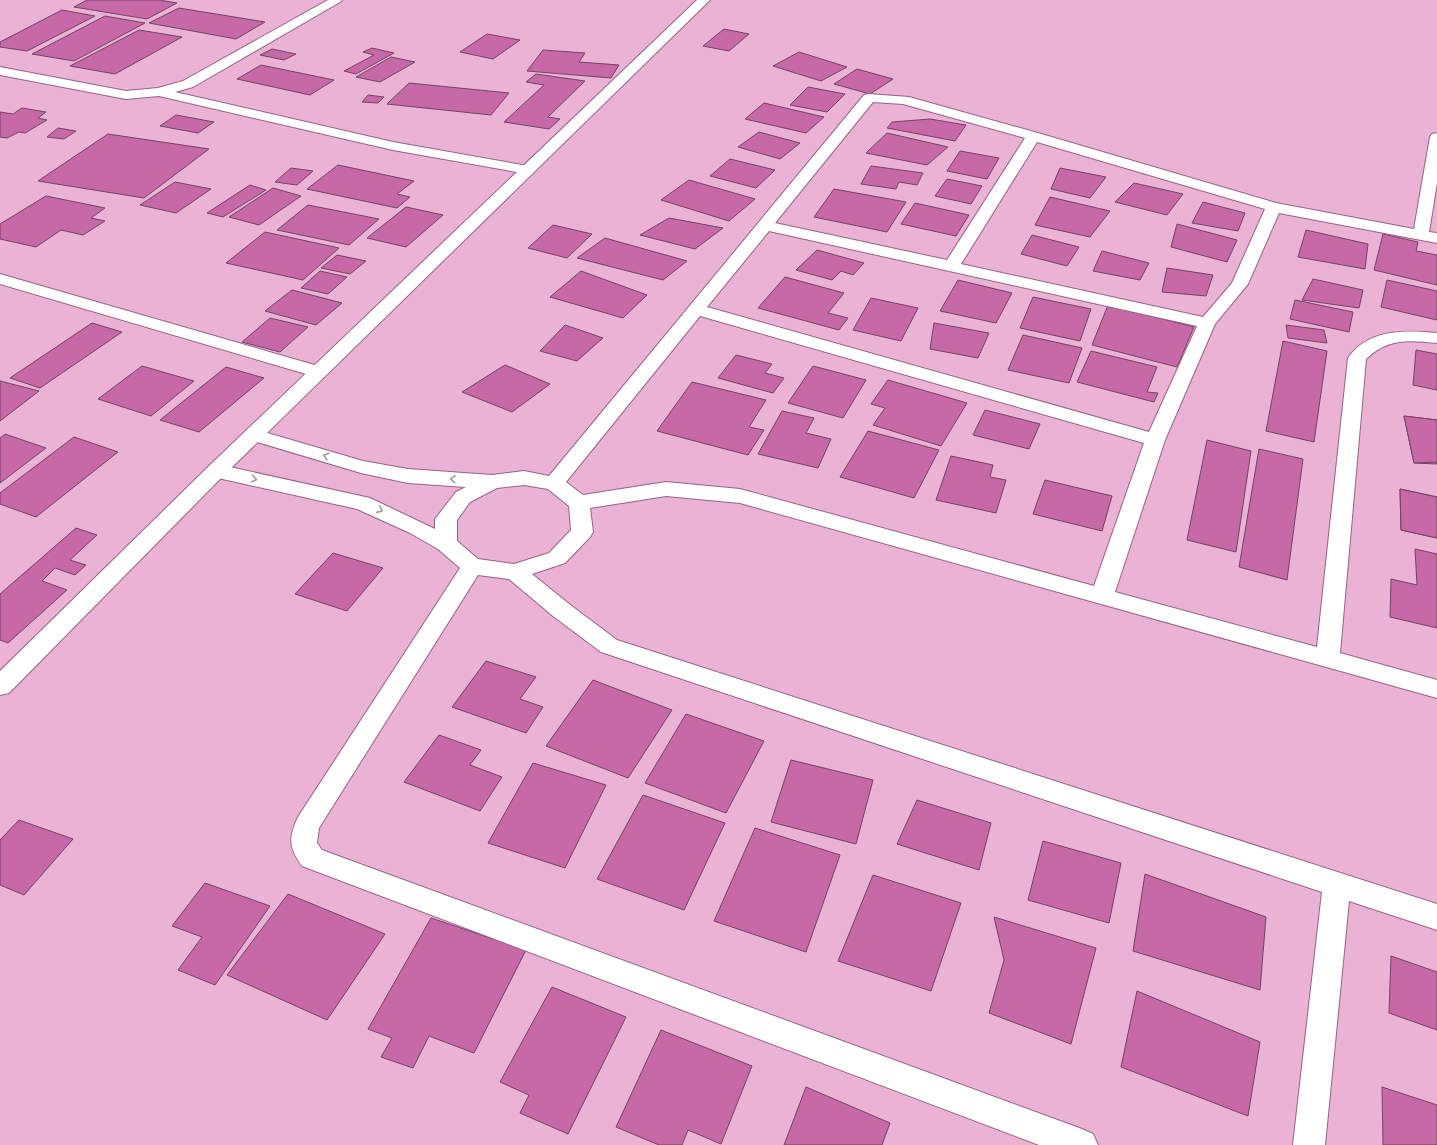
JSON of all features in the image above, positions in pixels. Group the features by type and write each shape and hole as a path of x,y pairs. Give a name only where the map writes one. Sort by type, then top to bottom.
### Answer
{"street":[{"path":"0,71 126,95 159,92 188,84 336,0"},
{"path":"0,686 216,471 704,0"},
{"path":"159,92 394,146 528,170"},
{"path":"554,483 869,98 904,100 1274,206 1437,238"},
{"path":"951,267 1033,136"},
{"path":"1421,235 1436,155 1437,137"},
{"path":"1102,596 1154,440 1207,323 1240,284 1274,206"},
{"path":"765,225 1207,323"},
{"path":"0,280 319,372"},
{"path":"696,309 1154,440"},
{"path":"1328,659 1357,358 1372,344 1391,338 1437,338"},
{"path":"254,435 361,467 408,476 492,482 524,478 554,483 580,503 666,489 740,496 1437,689"},
{"path":"216,471 363,503 446,544 472,566 515,572 557,558 582,532 580,503"},
{"path":"446,544 446,519 462,497 492,482"},
{"path":"472,566 307,825 302,841 305,850 312,858 1082,1145"},
{"path":"515,572 561,610 609,646 1337,886 1437,917"},
{"path":"1309,1145 1337,886"}],"building":[{"path":"87,0 159,0 177,3 147,19 74,7"},
{"path":"179,8 265,22 236,39 149,23"},
{"path":"62,10 95,16 27,51 0,47 0,42"},
{"path":"105,16 145,23 74,61 32,54"},
{"path":"724,29 749,34 729,51 703,46"},
{"path":"139,30 182,37 115,74 70,66"},
{"path":"487,34 520,40 493,59 460,52"},
{"path":"372,48 394,53 356,74 344,71 374,55 363,52"},
{"path":"272,49 296,54 284,60 260,55"},
{"path":"543,50 585,53 579,62 619,65 611,78 527,71"},
{"path":"799,52 847,67 821,81 773,66"},
{"path":"391,57 415,62 380,82 356,77"},
{"path":"261,65 334,80 310,95 237,79"},
{"path":"857,69 893,79 870,94 834,84"},
{"path":"536,74 585,81 548,117 560,119 549,129 504,122 544,85 526,82"},
{"path":"409,83 509,93 491,115 387,104"},
{"path":"808,87 845,94 827,112 790,105"},
{"path":"368,95 384,97 378,103 362,102"},
{"path":"764,103 824,117 806,133 745,119"},
{"path":"22,108 46,112 38,118 47,120 25,133 19,132 7,138 0,137 0,112 13,114"},
{"path":"176,115 214,122 198,133 160,126"},
{"path":"930,119 966,125 955,141 887,128 892,122"},
{"path":"58,128 76,131 64,139 47,137"},
{"path":"759,132 800,143 780,159 738,147"},
{"path":"887,133 948,147 927,165 866,153"},
{"path":"108,134 209,149 144,198 38,181"},
{"path":"960,151 999,158 987,179 947,171"},
{"path":"730,159 775,170 756,188 710,176"},
{"path":"338,165 414,181 397,194 410,197 397,208 307,189"},
{"path":"871,166 923,173 917,185 899,182 896,189 861,184"},
{"path":"291,168 313,171 297,185 275,182"},
{"path":"1060,168 1106,177 1090,198 1051,189"},
{"path":"947,179 982,186 971,204 935,196"},
{"path":"689,180 755,199 729,221 661,200"},
{"path":"175,182 211,189 176,213 140,205"},
{"path":"1134,183 1183,194 1167,215 1115,202"},
{"path":"250,185 266,190 223,217 207,213"},
{"path":"273,188 301,196 259,225 229,217"},
{"path":"834,189 906,202 887,232 814,217"},
{"path":"46,196 105,208 91,218 105,221 83,235 61,230 36,247 0,239 0,224"},
{"path":"1050,197 1110,211 1090,237 1035,225"},
{"path":"1203,202 1245,213 1238,231 1192,223"},
{"path":"915,203 969,215 956,236 901,224"},
{"path":"308,205 379,219 349,245 277,230"},
{"path":"406,207 443,215 406,247 367,238"},
{"path":"669,218 723,228 695,249 640,235"},
{"path":"1177,224 1237,240 1227,262 1171,247"},
{"path":"553,225 592,234 567,258 528,248"},
{"path":"1306,230 1368,244 1365,269 1298,257"},
{"path":"265,232 339,248 303,280 226,263"},
{"path":"1383,234 1418,242 1416,251 1437,255 1437,285 1374,270"},
{"path":"1032,235 1079,247 1067,266 1021,254"},
{"path":"605,238 687,261 663,280 577,258"},
{"path":"817,250 864,263 853,275 841,271 832,280 796,270"},
{"path":"1102,251 1149,263 1140,280 1093,271"},
{"path":"337,255 366,261 350,274 321,268"},
{"path":"1167,268 1213,275 1206,296 1162,292"},
{"path":"320,271 347,277 328,294 301,288"},
{"path":"581,271 647,295 623,318 550,297"},
{"path":"785,277 844,293 828,313 848,318 839,330 758,308"},
{"path":"1313,279 1363,290 1359,308 1302,300"},
{"path":"958,280 1012,293 996,323 940,311"},
{"path":"1387,280 1437,291 1437,320 1381,307"},
{"path":"292,290 342,303 316,325 265,311"},
{"path":"1033,297 1091,309 1080,341 1020,328"},
{"path":"871,298 918,308 901,341 853,330"},
{"path":"1295,300 1353,312 1349,332 1290,319"},
{"path":"1108,305 1194,327 1177,367 1092,345"},
{"path":"270,318 308,327 280,352 242,342"},
{"path":"92,323 122,332 40,388 10,378"},
{"path":"934,323 989,333 978,358 930,349"},
{"path":"565,325 603,338 577,361 540,351"},
{"path":"1286,325 1324,330 1327,343 1288,338"},
{"path":"1023,335 1082,348 1069,383 1008,370"},
{"path":"1283,341 1327,351 1314,442 1266,431"},
{"path":"1416,350 1437,354 1437,390 1413,385"},
{"path":"1091,351 1157,367 1147,392 1158,393 1154,402 1077,382"},
{"path":"736,355 772,364 765,373 784,378 773,393 718,378"},
{"path":"505,365 550,384 512,412 462,392"},
{"path":"142,366 194,381 151,416 98,399"},
{"path":"813,366 866,380 843,418 788,403"},
{"path":"226,367 264,378 199,432 160,420"},
{"path":"888,380 967,403 941,446 873,425 885,408 871,404"},
{"path":"0,381 39,391 0,421"},
{"path":"692,382 766,400 749,427 764,430 748,455 657,431"},
{"path":"985,410 1040,424 1029,449 973,435"},
{"path":"782,411 814,418 806,433 831,439 818,468 758,454"},
{"path":"1404,416 1437,420 1437,464 1414,463"},
{"path":"1404,416 1437,420 1437,462 1414,463"},
{"path":"868,431 939,450 914,498 840,477"},
{"path":"5,434 46,448 0,483 0,438"},
{"path":"74,437 118,452 36,517 0,504 0,493"},
{"path":"1207,440 1251,451 1236,552 1187,540"},
{"path":"1259,449 1303,459 1287,580 1239,567"},
{"path":"951,456 993,465 990,477 1006,480 996,513 936,500"},
{"path":"1045,480 1112,496 1102,531 1033,514"},
{"path":"1400,489 1437,497 1437,538 1401,530"},
{"path":"1400,489 1437,497 1437,538 1401,530"},
{"path":"76,528 97,535 70,560 86,565 75,575 55,568 42,581 67,590 8,643 0,640 0,594"},
{"path":"1415,549 1437,554 1437,628 1390,617 1391,579 1417,585"},
{"path":"333,553 383,568 347,611 295,594"},
{"path":"486,661 536,677 520,699 543,707 526,733 452,707"},
{"path":"593,680 672,710 628,778 546,746"},
{"path":"686,714 764,741 726,813 645,783"},
{"path":"439,735 481,750 470,765 502,777 480,811 404,782"},
{"path":"791,760 873,780 856,844 771,822"},
{"path":"533,763 606,785 565,868 488,843"},
{"path":"643,795 725,823 684,910 597,879"},
{"path":"917,800 991,823 979,870 897,844"},
{"path":"19,820 73,839 24,895 0,885 0,840"},
{"path":"755,828 840,855 806,952 714,921"},
{"path":"1043,841 1121,863 1109,923 1028,900"},
{"path":"1145,874 1266,917 1260,990 1133,951"},
{"path":"873,875 961,903 931,991 838,961"},
{"path":"205,883 270,906 215,985 178,970 202,937 172,926"},
{"path":"288,894 385,934 327,1020 227,975"},
{"path":"994,917 1096,948 1071,1044 989,1013 1004,960"},
{"path":"431,918 526,950 474,1053 429,1036 413,1068 381,1057 392,1038 368,1029"},
{"path":"1391,956 1437,972 1437,1030 1389,1013"},
{"path":"552,987 626,1017 568,1134 520,1113 529,1095 500,1082"},
{"path":"1137,991 1260,1042 1248,1116 1121,1067"},
{"path":"661,1030 752,1066 721,1144 688,1130 682,1145 659,1145 616,1127"},
{"path":"806,1087 890,1123 882,1145 784,1145"},
{"path":"1382,1087 1437,1105 1437,1145 1383,1145"}]}
